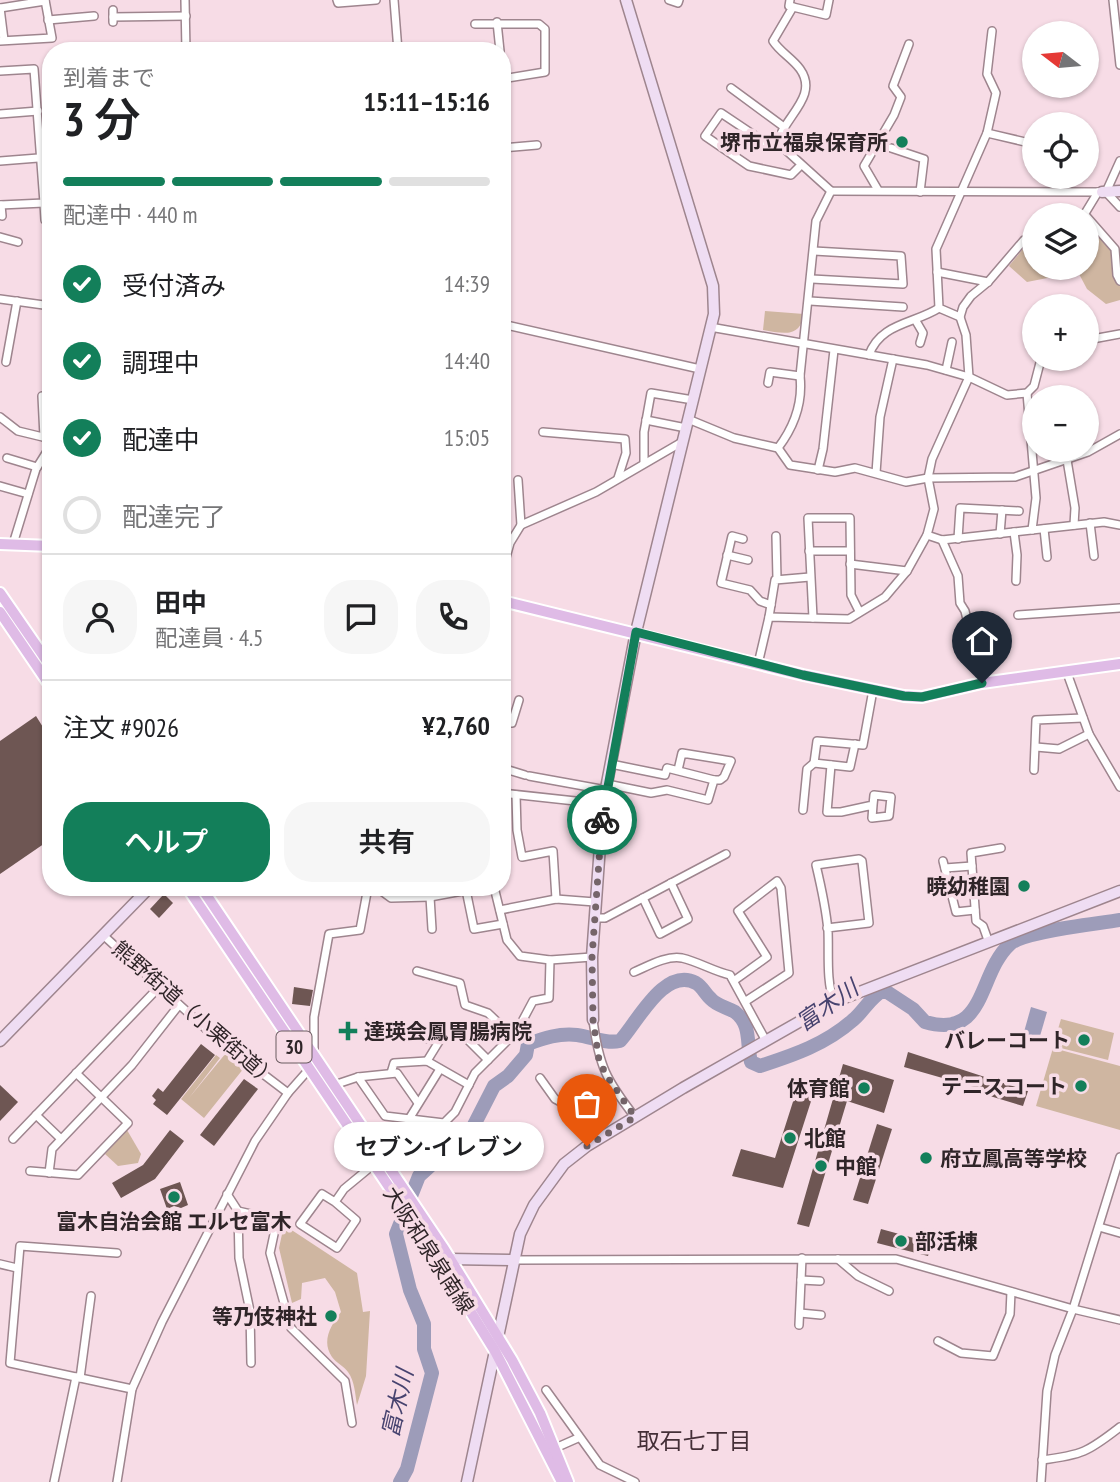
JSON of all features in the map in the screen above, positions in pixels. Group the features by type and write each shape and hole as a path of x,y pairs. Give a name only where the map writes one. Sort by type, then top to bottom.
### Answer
{"main road":[{"path":"0,544 42,546"},
{"path":"0,593 42,654"},
{"path":"511,603 758,664 873,690 922,697 982,683 1120,664"},
{"path":"2,619 42,675"},
{"name":"大阪和泉泉南線","path":"193,896 401,1207 446,1262 497,1336 540,1413 562,1482"},
{"name":"大阪和泉泉南線","path":"207,896 415,1206 568,1482"}],"street":[{"path":"45,0 52,38 2,41 0,8 45,0"},
{"path":"185,0 187,42"},
{"path":"337,0 338,3 376,0"},
{"path":"394,0 397,42"},
{"path":"626,0 713,286 714,314 636,632 603,804 592,957 593,1020 599,1060 611,1086 635,1117"},
{"path":"669,0 679,0"},
{"path":"802,166 791,175 749,166 705,136 721,113 772,147 778,143 784,127 797,112 805,82 800,68 774,41 791,3 826,15 829,0"},
{"path":"1113,0 1120,65"},
{"path":"48,20 94,16"},
{"path":"113,16 186,16"},
{"path":"497,22 499,42"},
{"path":"475,24 539,24 545,29 545,72 511,77"},
{"path":"939,309 936,249 987,134 996,93 987,74 992,31"},
{"path":"878,190 864,166 894,115 901,97 893,86 909,44"},
{"path":"0,71 34,66 42,157 0,161"},
{"path":"731,88 784,127"},
{"path":"0,114 38,111"},
{"path":"987,134 1022,141"},
{"path":"778,143 831,191 1120,191"},
{"path":"511,147 537,145"},
{"path":"891,149 924,159 920,192"},
{"path":"1094,203 1120,162"},
{"path":"778,447 785,439 788,427 795,420 801,390 800,376 818,215 831,191"},
{"path":"1102,192 1120,207"},
{"path":"2,216 1,205 42,203"},
{"path":"1099,230 1118,247 1116,275 1120,281"},
{"path":"0,237 18,242"},
{"path":"769,617 849,619 885,597 907,571 926,535 934,509 928,478 932,458 969,377 966,335 960,317 963,307 1022,242"},
{"path":"812,279 903,284 901,256 814,251"},
{"path":"937,272 988,282"},
{"path":"0,299 42,305"},
{"path":"6,362 17,301"},
{"path":"810,301 903,307"},
{"path":"869,355 874,341 900,324 916,321 939,309 960,317"},
{"path":"916,321 923,333 920,343"},
{"path":"511,326 700,369"},
{"path":"710,327 946,370 969,377 1007,395 1022,394"},
{"path":"1099,338 1120,334"},
{"path":"946,370 952,342"},
{"path":"818,470 823,449 834,350"},
{"path":"876,472 880,417 893,359"},
{"path":"768,383 770,372 800,376"},
{"path":"644,463 646,420 652,393 693,400"},
{"path":"41,396 42,402"},
{"path":"0,417 18,431 42,437"},
{"path":"646,420 687,424 778,447 790,465 835,472 855,468 906,482 928,478 1015,477 1061,462"},
{"path":"542,432 625,439 626,453 618,479"},
{"path":"1099,444 1120,434"},
{"path":"511,536 521,525 596,492 682,442"},
{"path":"7,458 37,467"},
{"path":"13,544 37,467 42,459"},
{"path":"1032,530 1037,498 1034,462"},
{"path":"1067,462 1075,509 1074,525"},
{"path":"518,480 521,525"},
{"path":"0,486 28,494"},
{"path":"958,539 960,509 1018,511"},
{"path":"1000,534 1002,510"},
{"path":"813,618 808,518 850,519 852,595 859,611"},
{"path":"926,535 942,540 1090,523 1104,522 1114,526 1120,524"},
{"path":"1090,523 1094,556"},
{"path":"1044,529 1047,557"},
{"path":"1014,532 1016,581"},
{"path":"743,538 732,536 721,583 750,590 760,601 771,605"},
{"path":"758,664 777,579 776,536"},
{"path":"942,540 958,576 960,603 965,611 982,683"},
{"path":"809,551 850,551"},
{"path":"727,555 748,560"},
{"path":"850,564 907,571"},
{"path":"777,579 810,578"},
{"path":"1018,615 1120,608"},
{"path":"1066,670 1089,734 1120,787"},
{"path":"803,810 807,769 814,763 817,741 863,745 873,690"},
{"path":"511,723 519,701"},
{"path":"1034,770 1036,720 1083,718"},
{"path":"1037,747 1059,749 1089,734"},
{"path":"814,763 850,768 855,744"},
{"path":"611,764 665,775 667,768 720,780 731,761 682,753 678,770"},
{"path":"831,765 827,812 841,813 873,805"},
{"path":"511,771 651,793 667,790 708,800 714,780"},
{"path":"511,794 603,804"},
{"path":"516,794 517,830 522,857 553,852 556,899"},
{"path":"988,940 983,926 976,921 971,853 1001,848"},
{"path":"594,918 605,918 726,854"},
{"path":"827,928 869,923 862,861 859,859 816,864 827,928 831,975 828,989 834,1002"},
{"path":"972,866 944,864 956,912 975,910"},
{"path":"735,980 767,957 738,911 777,881 781,888 789,973 746,1002"},
{"path":"643,898 660,934 688,919 671,883"},
{"path":"467,1482 520,1234 534,1205 564,1164 635,1117 834,1002 1120,891"},
{"path":"0,1041 141,896"},
{"path":"117,1482 125,1419 132,1389 167,1311 255,1141 288,1093 309,1072 314,1059 314,1017 329,934 360,930 366,896"},
{"path":"388,896 435,896"},
{"path":"467,896 474,929 503,924"},
{"path":"496,896 507,940 520,957 550,960 592,957"},
{"path":"430,897 432,929"},
{"path":"500,910 556,899 595,901"},
{"name":"熊野街道（小栗街道）","path":"103,934 217,1039 288,1093"},
{"path":"634,972 668,959 681,958 730,975 766,1041"},
{"path":"358,1077 385,1116 444,1123 455,1112 475,1073 512,1036 533,1002 549,998 550,960"},
{"path":"417,971 460,984 465,1005 488,1013 512,1036"},
{"path":"13,1139 160,986"},
{"path":"49,1172 52,1149 132,1065 179,1005"},
{"path":"402,1033 441,1038 427,1061"},
{"path":"467,1039 488,1060"},
{"path":"391,1073 394,1063 427,1061 469,1085"},
{"path":"409,1119 440,1069"},
{"path":"30,1171 78,1175 128,1123 76,1073"},
{"path":"321,1089 358,1077 397,1073 418,1103"},
{"path":"540,1078 555,1099 568,1106 611,1086"},
{"path":"36,1115 61,1139"},
{"path":"1041,1482 1047,1391 1055,1355 1073,1310 1120,1157"},
{"path":"335,1202 344,1189 373,1165"},
{"path":"228,1194 238,1211 239,1258 250,1311 251,1363"},
{"path":"322,1194 335,1202 356,1220 337,1248 300,1224 322,1194"},
{"path":"238,1211 277,1220 270,1253 290,1328 345,1381 352,1423"},
{"path":"1099,1227 1120,1233"},
{"path":"117,1253 20,1247 10,1363 132,1389"},
{"path":"799,1325 802,1258"},
{"path":"838,1258 858,1276 889,1291"},
{"path":"446,1262 896,1259 1073,1310 1120,1320"},
{"path":"0,1264 17,1268"},
{"path":"801,1280 820,1281"},
{"path":"939,1342 961,1353 993,1356 1010,1314 1011,1292"},
{"path":"54,1482 78,1377 91,1296"},
{"path":"800,1313 821,1315"},
{"path":"546,1391 600,1465 635,1482"},
{"path":"1042,1460 1077,1456 1097,1446 1120,1427"},
{"path":"551,1450 578,1438"}],"shaded area":[{"path":"1099,236 1112,250 1113,269 1120,283 1120,300 1106,304 1099,298 1099,294 1093,294 1082,280 1099,280"},
{"path":"1022,250 1022,278 1009,266"},
{"path":"765,311 804,314 799,327 789,333 783,333 763,330"},
{"name":"バレーコート","path":"1061,1019 1114,1033 1108,1060 1053,1046"},
{"name":"テニスコート","path":"1053,1048 1120,1066 1120,1130 1036,1106"},
{"path":"226,1053 244,1068 204,1118 181,1099 216,1055 220,1058 189,1098"},
{"path":"127,1130 141,1154 138,1163 118,1166 105,1154"},
{"name":"等乃伎神社","path":"284,1225 357,1273 363,1312 370,1311 366,1376 357,1405 350,1376 332,1357 327,1345 331,1328 341,1312 335,1292 325,1278 302,1283 301,1299 292,1303 279,1248"}],"water":[{"path":"1031,1007 1047,1012 1038,1043 1022,1039"}],"building":[{"path":"36,716 42,726 42,845 0,874 0,741"},
{"path":"162,896 173,903 159,918 150,909"},
{"path":"294,987 313,990 310,1006 292,1004"},
{"path":"201,1044 215,1055 167,1115 153,1104 156,1100 152,1096 158,1088 163,1092"},
{"path":"908,1052 1028,1091 1023,1106 980,1093 981,1089 904,1067"},
{"path":"843,1064 894,1080 884,1113 847,1101 809,1227 797,1224"},
{"path":"244,1079 258,1089 214,1146 200,1135"},
{"path":"0,1085 18,1102 0,1121"},
{"name":"北館","path":"798,1086 814,1092 783,1188 732,1176 741,1149 775,1158"},
{"path":"877,1124 892,1129 868,1204 853,1200"},
{"path":"170,1130 184,1141 155,1179 121,1198 112,1183 143,1165"},
{"name":"富木自治会館 エルセ富木","path":"180,1182 188,1205 167,1209 160,1189"},
{"name":"部活棟","path":"881,1229 932,1243 928,1256 877,1243"}],"waterway":[{"name":"富木川","path":"400,1482 407,1469 432,1373 424,1349 424,1324 410,1290 396,1234 419,1176 473,1127 494,1086 508,1076 526,1055 528,1044 564,1035 609,1042 620,1041 662,989 673,982 684,980 696,983 713,1001 740,1017 746,1029 751,1062 760,1066 797,1053 832,1036 884,990 913,1009 925,1022 945,1025 960,1022 978,1001 999,957 1010,944 1030,935 1120,920"}],"way so far":[{"path":"587,1146 635,1117 611,1086 599,1060 593,1020 592,957 602,820"}],"place":[{"name":"堺市立福泉保育所","path":"902,142"},
{"name":"暁幼稚園","path":"1024,886"},
{"name":"達瑛会鳳胃腸病院","path":"348,1031"},
{"name":"バレーコート","path":"1084,1040"},
{"name":"テニスコート","path":"1081,1086"},
{"name":"体育館","path":"864,1088"},
{"name":"北館","path":"790,1138"},
{"name":"セブン-イレブン","path":"587,1146"},
{"name":"府立鳳高等学校","path":"926,1158"},
{"name":"中館","path":"821,1166"},
{"name":"富木自治会館 エルセ富木","path":"174,1197"},
{"name":"部活棟","path":"901,1241"},
{"name":"等乃伎神社","path":"331,1316"}],"district":[{"name":"取石七丁目","path":"694,1440"}],"route":[{"path":"602,820 636,632 803,675 904,696 922,697 982,683"}]}
